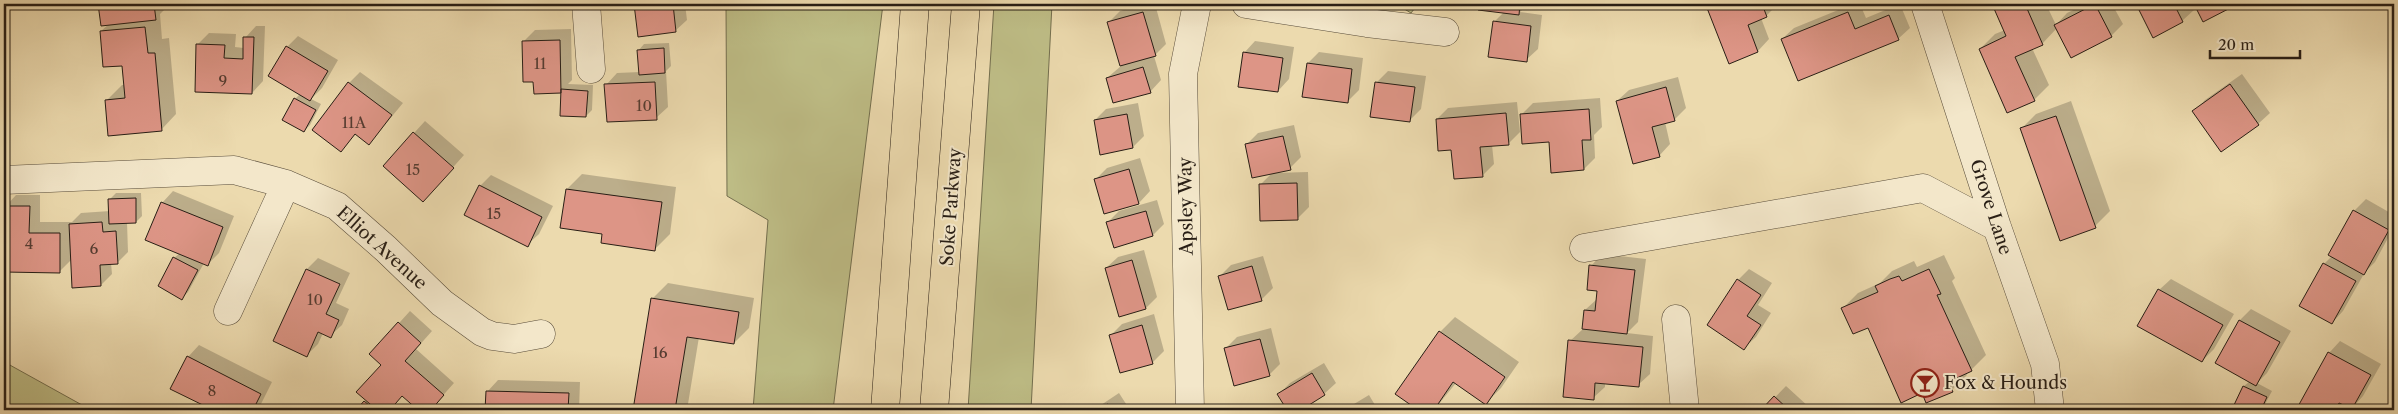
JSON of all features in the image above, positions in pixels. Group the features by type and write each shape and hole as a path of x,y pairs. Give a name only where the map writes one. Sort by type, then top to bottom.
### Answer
{"highway":[{"path":"885,410 916,4"},
{"name":"Soke Parkway","path":"934,410 966,4"}],"street":[{"path":"586,4 591,69"},
{"name":"Apsley Way","path":"1190,410 1183,74 1197,4"},
{"path":"1246,4 1369,13 1445,32"},
{"name":"Grove Lane","path":"1925,4 1997,227 2045,364 2050,410"},
{"name":"Elliot Avenue","path":"4,180 234,170 286,184 337,206 386,249 442,303 482,332 492,336 514,339 541,334"},
{"path":"228,311 286,184"},
{"path":"1584,248 1923,188 1997,227"},
{"path":"1676,319 1685,410"}],"shaded area":[{"path":"726,4 883,4 833,410 753,410 768,220 727,196"},
{"path":"994,4 1052,4 1031,410 968,410"},
{"path":"1396,4 1418,4 1411,13"},
{"path":"4,350 8,364 91,410 4,410"}],"building":[{"path":"98,4 154,4 156,20 101,26"},
{"path":"634,4 673,4 676,32 638,37"},
{"path":"1124,4 1139,4 1125,8"},
{"path":"1479,4 1520,4 1519,15 1478,10"},
{"path":"1719,4 1762,4 1767,17 1748,25 1758,52 1729,64 1707,8"},
{"path":"1992,4 2025,4 2043,45 2015,57 2035,101 2007,113 1979,49 2006,36"},
{"path":"2095,4 2112,37 2071,58 2054,25"},
{"path":"2136,4 2174,4 2183,22 2153,38"},
{"path":"2194,4 2238,4 2203,22"},
{"path":"1143,12 1156,56 1120,66 1107,22"},
{"path":"1848,12 1855,29 1889,15 1899,40 1798,81 1781,39"},
{"path":"1493,21 1531,26 1527,62 1488,57"},
{"path":"145,27 148,53 155,53 162,131 108,136 105,100 125,98 122,66 103,67 100,31"},
{"path":"243,37 254,37 252,94 195,92 196,44 225,45 224,58 243,59"},
{"path":"560,40 561,93 534,94 533,82 523,82 522,41"},
{"path":"286,46 328,71 310,101 268,76"},
{"path":"664,48 665,73 639,75 637,50"},
{"path":"1243,52 1283,58 1278,92 1238,87"},
{"path":"1307,63 1352,69 1348,103 1302,97"},
{"path":"1143,67 1151,93 1113,103 1106,78"},
{"path":"348,82 392,115 369,145 355,134 341,152 312,130"},
{"path":"655,82 657,120 607,122 604,84"},
{"path":"1375,82 1415,87 1410,122 1370,117"},
{"path":"2230,84 2259,125 2221,152 2192,111"},
{"path":"1666,87 1675,121 1652,127 1660,157 1633,164 1616,101"},
{"path":"561,89 588,91 586,117 560,116"},
{"path":"294,98 316,110 304,132 282,120"},
{"path":"1589,109 1591,140 1582,140 1584,170 1551,173 1549,142 1522,144 1520,114"},
{"path":"1506,113 1509,145 1480,147 1483,177 1454,179 1451,150 1438,151 1436,119"},
{"path":"1127,114 1133,148 1100,155 1094,120"},
{"path":"2056,116 2096,228 2060,241 2020,128"},
{"path":"413,132 454,168 423,202 383,166"},
{"path":"1283,136 1291,170 1252,178 1245,144"},
{"path":"1129,169 1139,204 1104,214 1094,179"},
{"path":"1297,183 1298,220 1260,221 1259,184"},
{"path":"479,185 542,217 528,247 464,215"},
{"path":"566,189 662,202 655,251 601,243 602,234 560,228"},
{"path":"136,198 136,223 109,224 108,199"},
{"path":"161,202 223,227 208,266 145,240"},
{"path":"4,206 30,206 29,233 60,233 60,273 4,272"},
{"path":"2353,210 2389,230 2364,275 2328,255"},
{"path":"1146,211 1153,236 1114,248 1106,222"},
{"path":"102,222 103,232 116,231 118,264 100,265 101,286 72,288 69,224"},
{"path":"173,257 198,270 182,300 158,286"},
{"path":"1132,260 1146,309 1119,317 1105,268"},
{"path":"2323,263 2356,281 2332,324 2299,306"},
{"path":"1589,265 1635,270 1627,334 1582,329 1584,310 1595,311 1597,291 1587,290"},
{"path":"1252,266 1262,301 1228,310 1218,276"},
{"path":"306,269 340,284 326,314 339,320 331,338 318,332 307,357 273,341"},
{"path":"1929,269 1941,294 1937,295 1972,371 1948,382 1953,392 1926,403 1922,393 1901,403 1868,328 1853,334 1841,308 1878,292 1875,286 1890,279 1899,276 1902,281"},
{"path":"1737,279 1761,295 1747,316 1761,325 1744,350 1707,325"},
{"path":"2158,289 2223,325 2202,362 2137,326"},
{"path":"651,298 739,312 734,344 687,337 675,410 633,410"},
{"path":"2239,320 2280,342 2256,386 2215,363"},
{"path":"398,322 421,343 405,361 444,395 431,410 418,410 402,396 390,410 377,410 356,392 381,365 369,354"},
{"path":"1142,325 1153,364 1120,373 1109,335"},
{"path":"1439,331 1505,377 1486,405 1453,382 1434,410 1418,410 1395,394"},
{"path":"1260,339 1270,376 1234,386 1224,348"},
{"path":"1568,340 1643,347 1639,387 1595,383 1594,400 1563,397"},
{"path":"2328,352 2371,375 2352,409 2339,403 2335,410 2296,410"},
{"path":"187,356 261,394 253,410 213,410 170,389"},
{"path":"1312,373 1325,395 1301,410 1287,410 1277,394"},
{"path":"2243,386 2267,397 2261,410 2245,410 2234,405"},
{"path":"486,391 569,393 568,410 485,410"},
{"path":"1774,396 1789,410 1761,410"},
{"path":"364,401 375,410 356,410"},
{"path":"1108,404 1112,410 1097,410"},
{"path":"1357,406 1360,410 1350,410"}],"place":[{"name":"Fox & Hounds","path":"1925,383"}]}
